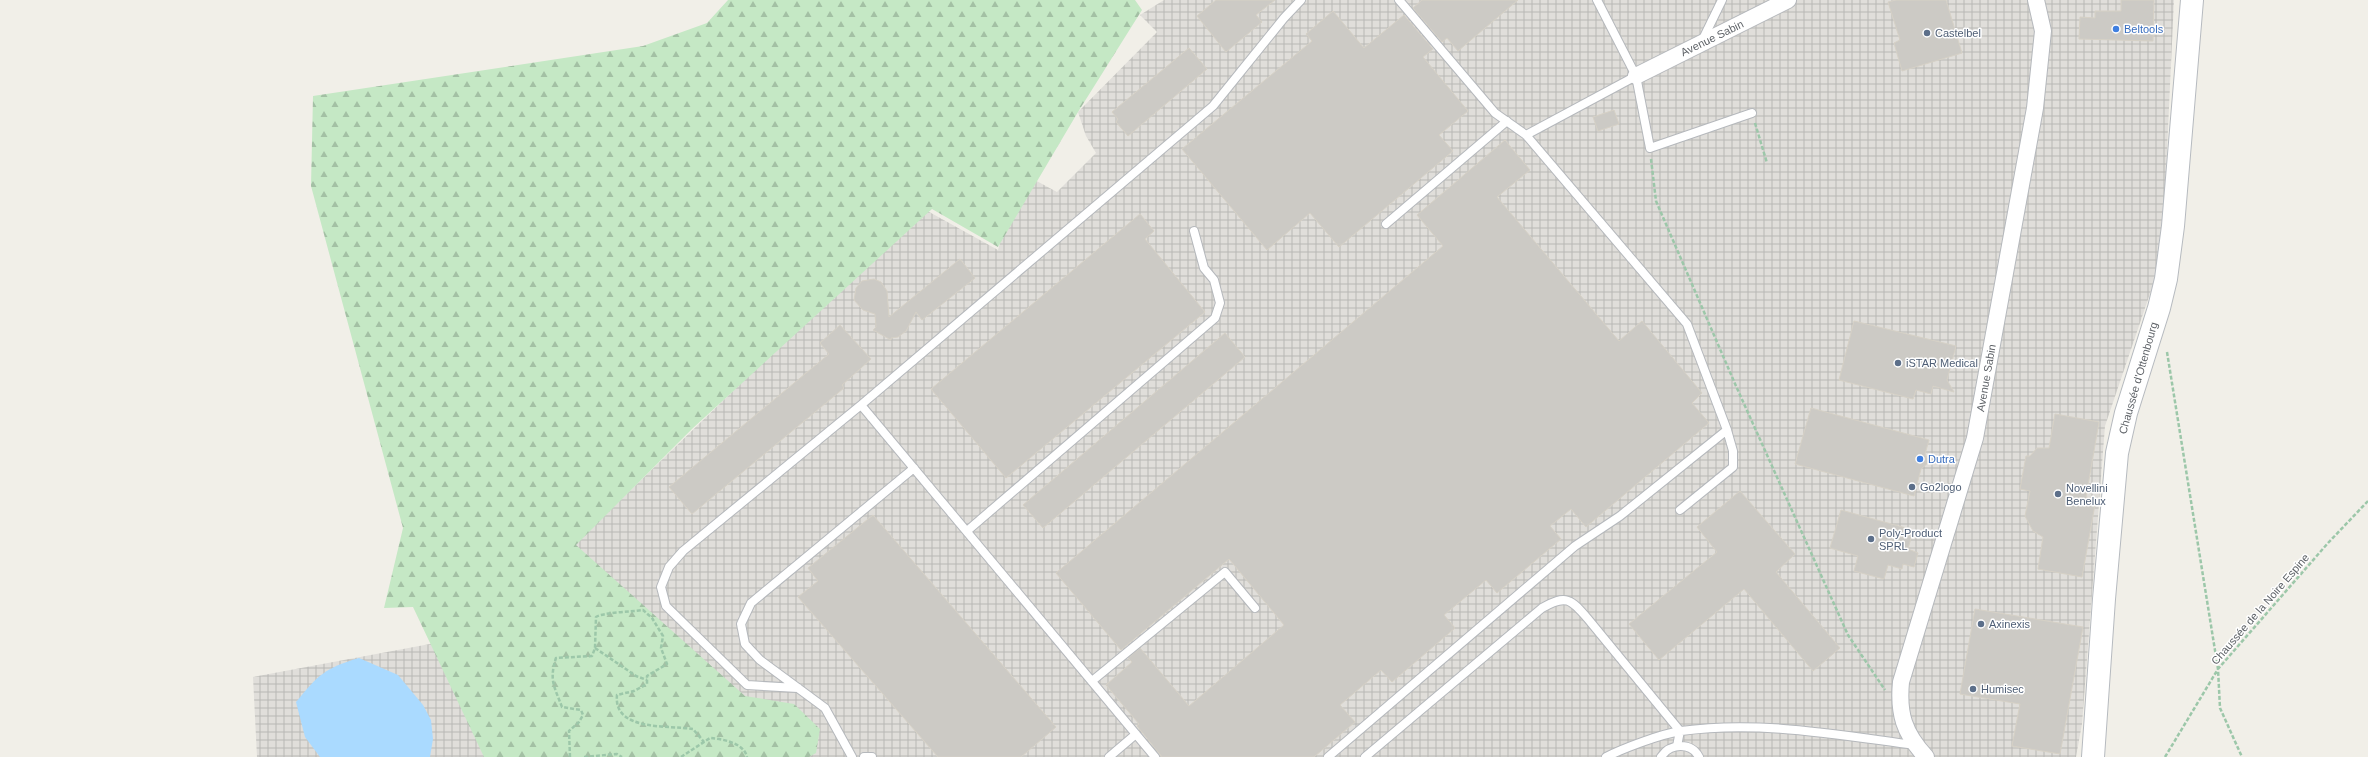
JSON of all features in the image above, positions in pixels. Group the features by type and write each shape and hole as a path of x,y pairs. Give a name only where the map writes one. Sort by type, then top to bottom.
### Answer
{"street":[{"name":"Avenue Sabin","path":"1636,76 1788,0"},
{"name":"Avenue Sabin","path":"1926,757 1915,745 1905,726 1899,704 1901,682 1976,438 2035,108 2043,31 2036,0"},
{"name":"Chaussée d'Ottenbourg","path":"2093,757 2104,599 2117,453 2126,413 2159,308 2166,279 2173,226 2192,0"}],"lane":[{"path":"798,688 747,685 666,606 662,587 669,567 684,551 861,405 1213,106 1284,18 1301,0"},
{"path":"1399,0 1495,113 1526,135 1687,324 1727,430 1733,451 1733,467 1680,510"},
{"path":"1597,0 1636,76 1650,148 1752,113"},
{"path":"1701,43 1722,0"},
{"path":"1526,135 1636,76"},
{"path":"1386,224 1507,121"},
{"path":"967,531 1215,318 1220,303 1214,280 1204,268 1194,231"},
{"path":"861,405 1155,757"},
{"path":"1328,757 1575,546 1620,516 1727,430"},
{"path":"852,757 825,708 760,660 744,644 741,624 751,603 914,468"},
{"path":"1092,681 1225,572 1255,608"},
{"path":"1365,757 1542,608 1555,600 1566,599 1575,604 1680,731"},
{"path":"1606,757 1680,731 1761,728 1827,733 1915,745"},
{"path":"1677,746 1680,731"},
{"path":"1109,757 1136,734"},
{"path":"1661,757 1669,748 1677,746 1692,749 1699,757"},
{"path":"864,757 872,757"}],"path":[{"path":"1752,113 1767,163"},
{"path":"1650,148 1656,200 1739,393 1848,636 1875,678 1899,704"},
{"path":"2166,347 2218,669 2220,708 2242,757"},
{"name":"Chaussée de la Noire Espine","path":"2165,757 2218,669 2328,543 2368,501"},
{"path":"570,757 569,731 579,722 583,715 581,710 562,707 551,679 553,666 556,658 592,656 595,648 596,617 603,612 624,613 643,610 652,618 663,636 661,648 667,664 647,676 647,684 634,691 617,694 616,703 619,710 630,719 646,725 693,729 704,742"},
{"path":"595,648 636,676 647,680"},
{"path":"681,757 710,738 736,744 746,752 748,757"},
{"path":"584,757 618,754 622,757"}],"shaded area":[{"path":"1164,0 2174,0 2162,258 2105,426 2082,724 2076,757 257,757 253,677 446,641 576,543 922,208 998,250 1020,172 1057,192 1096,153 1086,136 1078,112 1157,32 1140,15"}],"green space":[{"path":"728,0 1135,0 1142,10 1078,112 998,247 932,209 693,428 576,545 745,696 794,704 820,729 816,753 809,757 484,757 413,607 384,608 403,528 311,186 313,96 643,46 707,23"}],"water":[{"path":"359,658 398,675 423,705 431,720 433,739 430,757 320,757 305,737 296,702 310,685 330,669"}],"building":[{"path":"1216,0 1275,0 1256,15 1262,22 1226,52 1197,16"},
{"path":"1422,0 1518,0 1458,51 1447,38 1442,42 1413,8"},
{"name":"Castelbel","path":"1896,0 1946,0 1962,53 1902,71 1894,43 1900,40 1888,2"},
{"name":"Beltools","path":"2121,0 2154,0 2153,41 2079,39 2080,17 2095,18 2095,11 2121,11"},
{"path":"1333,11 1364,48 1404,15 1433,49 1423,57 1468,111 1439,135 1453,151 1339,247 1310,213 1267,250 1182,149 1312,41 1306,34"},
{"path":"1189,48 1207,69 1128,136 1116,122 1118,119 1112,112"},
{"path":"1614,110 1619,124 1598,131 1593,117"},
{"path":"1505,140 1530,170 1497,197 1619,341 1642,321 1702,393 1692,403 1709,423 1586,527 1571,509 1550,526 1561,539 1497,593 1486,580 1444,615 1455,628 1392,682 1381,670 1340,705 1355,722 1314,757 1162,757 1137,726 1139,724 1106,685 1132,662 1128,658 1140,648 1189,706 1284,625 1229,559 1121,650 1056,573 1443,246 1417,215"},
{"path":"1140,214 1154,231 1145,239 1205,312 1006,478 931,389"},
{"path":"960,259 975,278 922,320 916,312 906,331 898,337 891,338 891,340 873,330 876,327 875,314 863,310 854,300 856,288 862,281 874,279 881,282 887,291 889,317"},
{"name":"iSTAR Medical","path":"1854,321 1956,346 1947,380 1954,392 1933,386 1931,394 1916,390 1913,399 1839,380"},
{"path":"840,325 871,359 842,385 844,388 692,514 669,487 829,354 820,343"},
{"path":"1225,333 1245,357 1043,528 1023,505"},
{"path":"1811,408 1929,440 1925,454 1929,462 1921,469 1914,496 1795,464"},
{"name":"Novellini Benelux","path":"2055,414 2099,422 2086,497 2096,499 2082,577 2038,569 2043,537 2033,531 2025,516 2030,491 2020,489 2026,456 2030,456 2037,448 2049,448"},
{"path":"1740,491 1795,554 1776,572 1840,648 1813,671 1744,589 1659,660 1629,624 1717,552 1697,527"},
{"name":"Poly-Product SPRL","path":"1841,510 1913,530 1908,549 1918,553 1914,567 1903,564 1902,569 1888,565 1884,579 1854,571 1858,556 1830,548"},
{"path":"873,515 1056,727 1021,757 938,757 798,597 818,581 808,568"},
{"path":"1975,609 2083,627 2060,754 2012,746 2020,704 1960,694"}],"place":[{"name":"Beltools","path":"2116,29"},
{"name":"Castelbel","path":"1927,33"},
{"name":"iSTAR Medical","path":"1898,363"},
{"name":"Dutra","path":"1920,459"},
{"name":"Go2logo","path":"1912,487"},
{"name":"Novellini Benelux","path":"2058,494"},
{"name":"Poly-Product SPRL","path":"1871,539"},
{"name":"Axinexis","path":"1981,624"},
{"name":"Humisec","path":"1973,689"}]}
